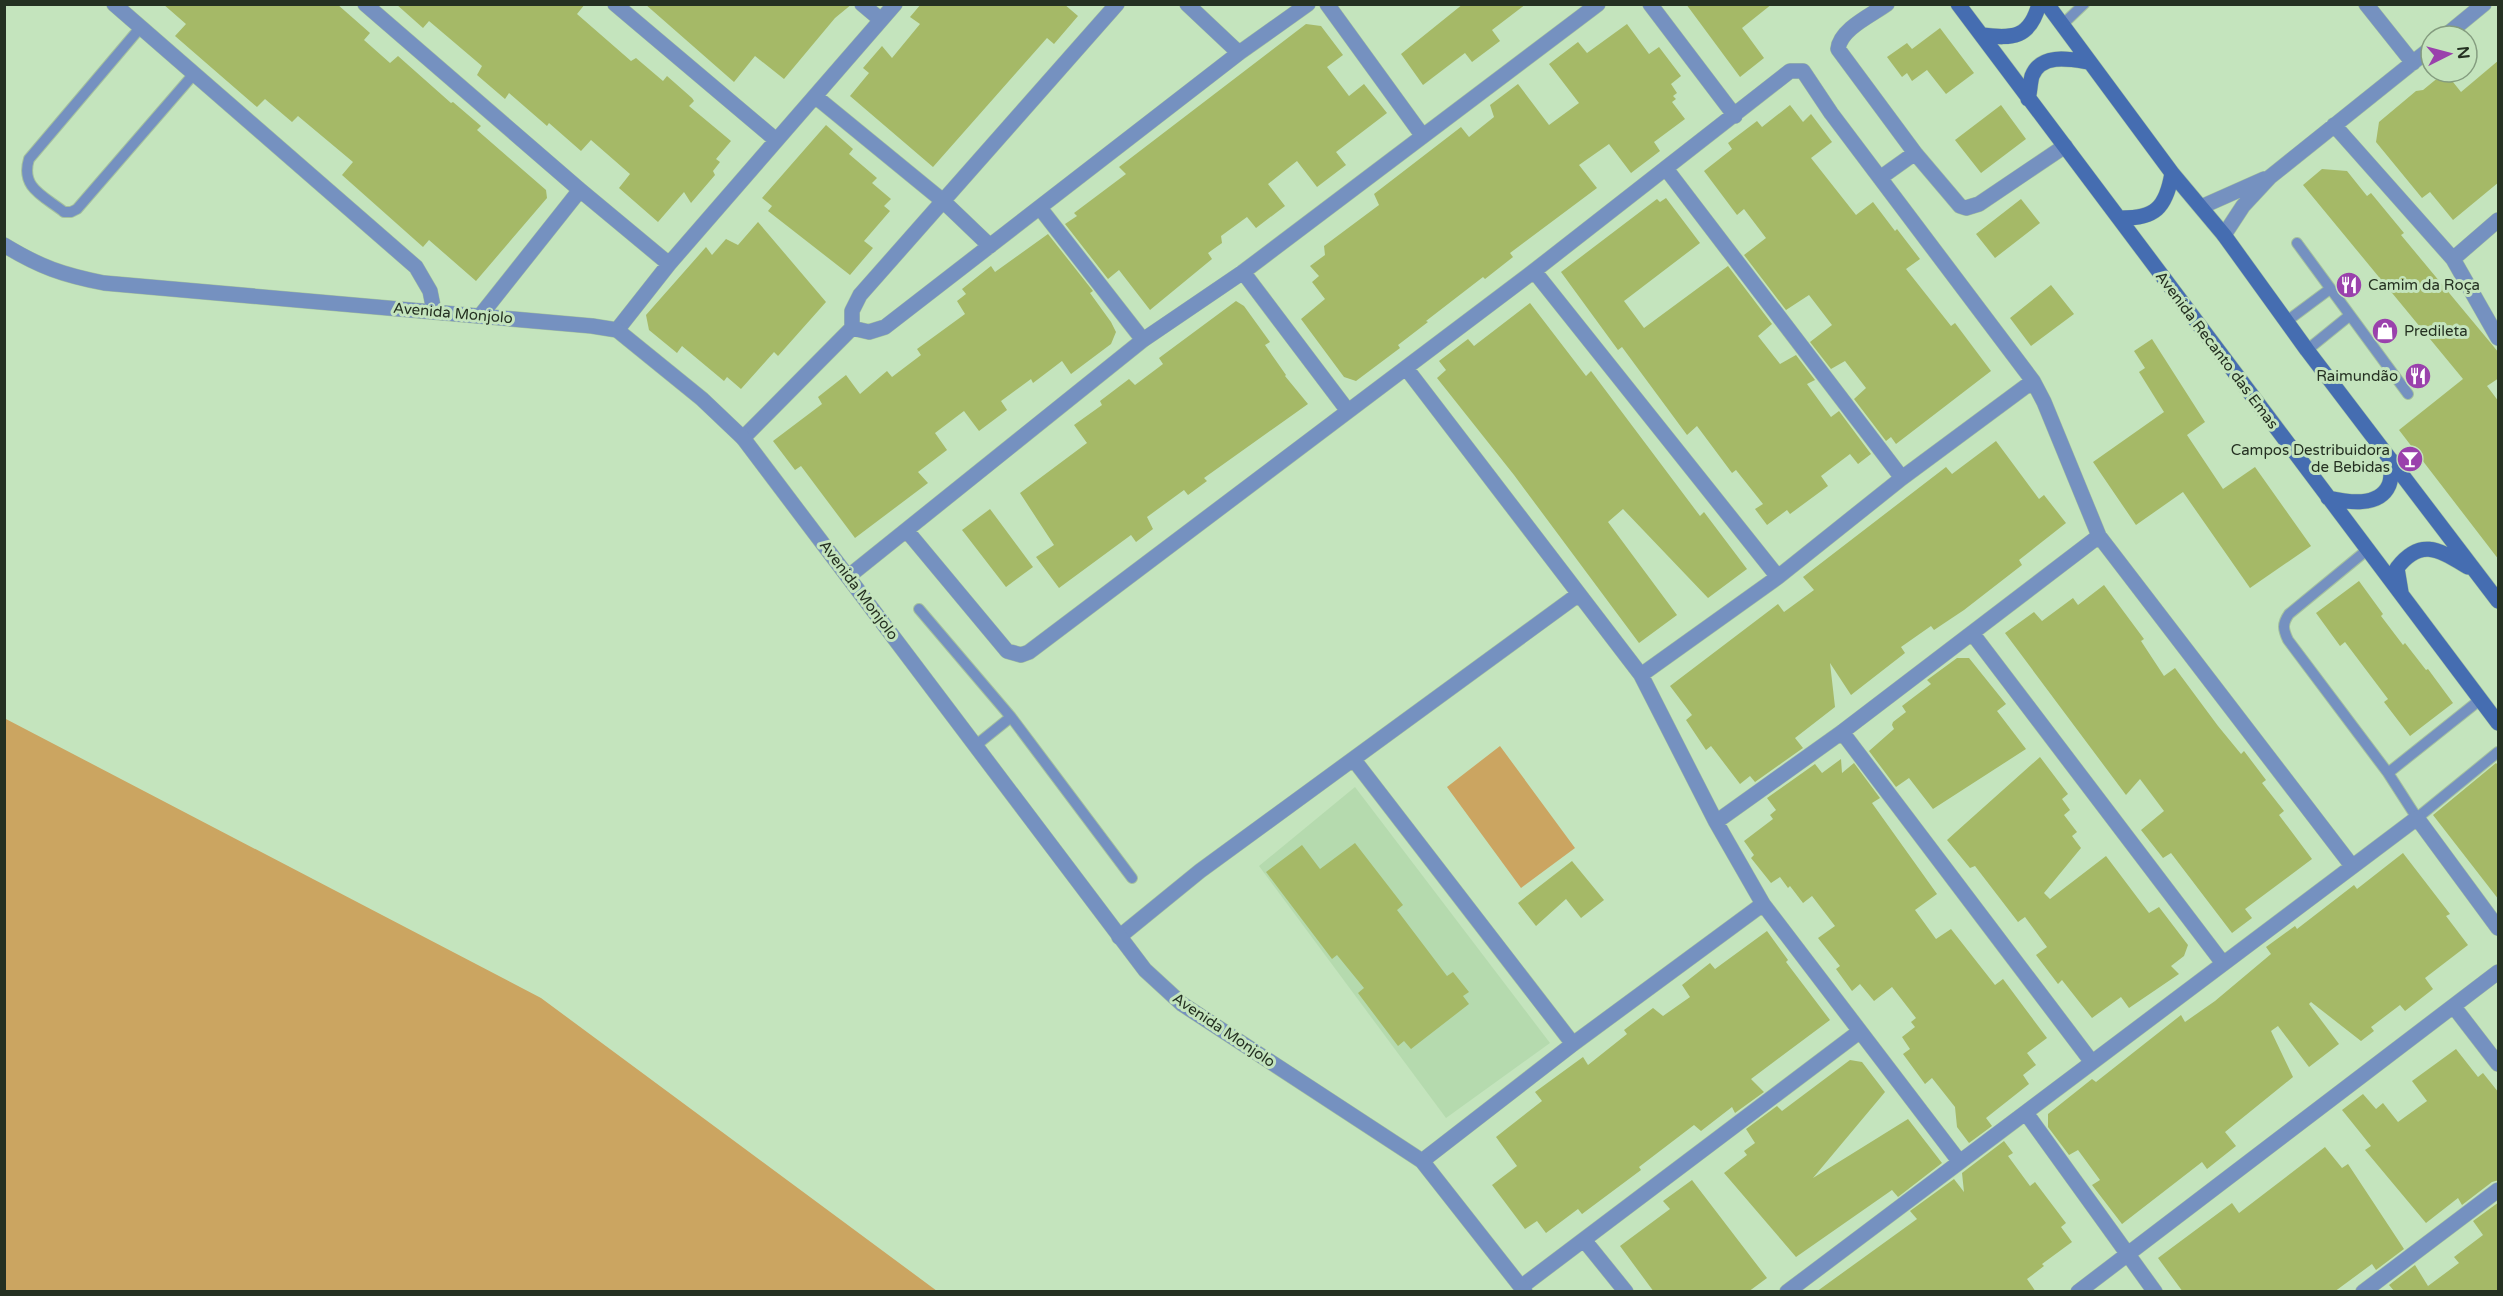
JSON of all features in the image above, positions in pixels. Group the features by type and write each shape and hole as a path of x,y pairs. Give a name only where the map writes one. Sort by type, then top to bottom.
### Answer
{"main road":[{"name":"Avenida Recanto das Emas","path":"1958,4 2499,723"},
{"path":"1982,35 2006,38 2022,33 2034,22 2039,4"},
{"path":"2047,4 2172,173 2224,235 2307,350 2499,601"},
{"path":"2028,99 2033,74 2045,62 2061,57 2088,62"},
{"path":"2119,218 2139,219 2157,210 2169,193 2172,173"},
{"path":"2328,498 2359,504 2377,497 2389,485 2391,460"},
{"path":"2402,596 2397,568 2408,554 2423,548 2443,552 2476,571"}],"street":[{"path":"114,4 416,267 427,285 434,311"},
{"path":"365,4 669,264"},
{"path":"615,4 776,140"},
{"path":"862,4 881,20"},
{"path":"617,330 669,264 895,4"},
{"path":"743,438 852,328 852,311 860,295 1117,4"},
{"path":"1187,4 1239,53"},
{"path":"852,328 869,332 885,327 1239,53 1308,4"},
{"path":"1327,4 1422,135"},
{"path":"849,576 1143,340 1243,272 1598,4"},
{"path":"1650,4 1735,116"},
{"path":"1887,4 1844,35 1838,49 1915,153 1960,206 1966,208 1979,204 2065,146"},
{"path":"2366,4 2413,63"},
{"path":"2460,24 2484,4"},
{"path":"2224,235 2243,206 2270,177 2419,58"},
{"path":"907,531 1007,651 1021,655 1040,646 1534,272 1790,71 1803,71 1831,113 2033,381 2100,536 2352,866"},
{"path":"816,97 943,201 990,246"},
{"path":"2334,125 2453,259 2499,338"},
{"path":"1880,178 1915,153"},
{"path":"1666,170 1902,478"},
{"path":"2201,207 2270,177"},
{"path":"480,316 580,190"},
{"path":"1041,208 1143,340"},
{"path":"2453,259 2499,220"},
{"name":"Avenida Monjolo","path":"4,245 56,272 104,283 434,311 617,330 702,399 743,438 1145,970 1182,1004 1422,1161 1523,1289"},
{"path":"1243,272 1348,411"},
{"path":"1534,272 1778,577"},
{"path":"1406,368 1641,675 1716,822 1763,904 1959,1161"},
{"path":"1641,675 1778,577 1902,478 2033,381"},
{"path":"1716,822 1842,732 2100,536"},
{"path":"1119,937 1200,871 1579,594"},
{"path":"1972,633 2222,962"},
{"path":"1842,732 2091,1061"},
{"path":"1354,760 1573,1044"},
{"path":"1787,1292 2026,1113 2222,962 2417,818 2499,928"},
{"path":"1422,1161 1573,1044 1763,904"},
{"path":"2078,1292 2499,972"},
{"path":"2454,1007 2499,1064"},
{"path":"1523,1289 1584,1240 1859,1032"},
{"path":"2026,1113 2155,1292"},
{"path":"2363,1292 2499,1190"},
{"path":"1584,1240 1626,1292"}],"lane":[{"path":"2062,24 2084,4"},
{"path":"140,28 29,159 26,177 30,185 64,212 77,209 193,75"},
{"path":"2297,243 2408,394"},
{"path":"2287,321 2330,289"},
{"path":"2307,350 2349,316"},
{"path":"2367,550 2289,614 2283,622 2288,640 2388,773 2417,818 2499,752"},
{"path":"919,609 1011,717 1132,878"},
{"path":"2388,773 2481,699"},
{"path":"975,746 1011,717"}],"shaded area":[{"path":"4,718 541,998 937,1291 5,1291"},
{"path":"1500,746 1575,848 1521,888 1447,787"},
{"path":"1355,787 1550,1043 1446,1118 1259,866"}],"building":[{"path":"163,4 337,4 370,33 364,40 390,63 398,56 481,126 477,130 546,190 547,198 476,281 429,240 423,247 342,175 353,162 298,116 292,122 265,99 257,107 175,36 186,24"},
{"path":"396,4 585,4 577,14 631,61 636,58 663,81 667,76 692,98 694,101 689,106 731,141 716,159 720,162 713,171 715,175 691,203 684,192 658,222 619,188 630,174 591,140 581,151 549,123 547,126 509,93 505,99 477,75 482,66 429,21 423,28"},
{"path":"645,4 852,4 835,18 784,79 755,56 734,82"},
{"path":"921,4 1064,4 1078,16 1054,44 1047,38 933,167 850,96 869,73 863,68 882,46 892,58 920,24 910,17"},
{"path":"1463,4 1526,4 1492,30 1500,41 1472,62 1465,53 1423,85 1401,54"},
{"path":"1686,4 1772,4 1742,28 1764,58 1740,77"},
{"path":"1306,24 1321,26 1343,55 1327,67 1349,96 1364,84 1387,113 1336,152 1346,165 1317,187 1297,161 1268,184 1285,206 1256,228 1247,217 1221,236 1222,243 1208,253 1212,259 1150,310 1119,270 1108,279 1065,224 1077,216 1074,213 1126,174 1119,167"},
{"path":"1627,24 1649,54 1659,47 1681,76 1671,84 1677,93 1673,96 1676,99 1672,102 1685,119 1654,142 1660,151 1631,173 1609,144 1579,165 1597,188 1510,253 1513,257 1426,321 1428,322 1398,345 1400,348 1356,381 1344,377 1301,319 1325,299 1312,282 1319,276 1310,266 1325,255 1324,246 1379,205 1374,194 1461,127 1469,137 1494,117 1490,105 1518,84 1549,125 1579,103 1549,64 1578,42 1587,53"},
{"path":"1940,28 1974,73 1946,94 1927,70 1912,81 1907,73 1902,77 1887,57 1907,43 1912,49"},
{"path":"2499,60 2499,182 2453,220 2430,192 2422,198 2376,142 2379,122 2416,91 2423,90 2430,84 2455,84 2461,92 2470,84 2479,84 2479,77"},
{"path":"1790,105 1803,122 1811,114 1832,142 1811,158 1856,215 1873,202 1895,231 1897,229 1920,259 1906,269 1951,326 1955,323 1991,371 1896,444 1891,437 1886,441 1854,399 1866,388 1845,361 1831,369 1810,342 1832,325 1809,295 1786,310 1744,255 1766,238 1744,209 1737,215 1704,171 1732,149 1728,143 1757,121 1762,127"},
{"path":"2001,105 2026,139 1981,173 1955,140"},
{"path":"826,125 853,149 849,154 877,178 872,183 891,199 884,206 890,211 864,241 873,248 850,275 768,211 772,206 762,198"},
{"path":"2322,169 2347,171 2367,196 2371,193 2404,233 2401,235 2499,353 2499,378 2487,386 2499,402 2499,560 2399,430 2463,379 2303,185"},
{"path":"1666,198 1700,243 1624,301 1644,328 1728,266 1772,324 1758,336 1780,364 1796,355 1815,380 1807,384 1831,417 1839,411 1871,454 1858,464 1850,454 1821,476 1828,486 1790,514 1787,510 1767,525 1755,509 1763,504 1736,470 1732,473 1697,426 1687,435 1622,347 1618,350 1561,272 1657,199 1660,202"},
{"path":"2021,199 2040,223 1995,258 1976,234"},
{"path":"758,222 826,302 778,356 774,352 741,389 727,377 724,381 682,346 677,353 649,330 646,315 706,247 712,255 726,239 738,245"},
{"path":"1048,234 1093,291 1090,293 1111,322 1116,332 1111,344 1071,374 1062,361 1033,383 1031,379 1001,401 1007,410 979,431 964,411 935,433 947,450 918,472 928,483 855,538 801,466 795,470 773,441 822,404 818,397 846,375 860,394 887,371 892,377 921,355 917,349 965,314 957,301 966,294 962,289 991,266 995,272"},
{"path":"2051,285 2074,314 2031,346 2010,318"},
{"path":"1236,301 1244,306 1270,342 1265,345 1285,376 1308,404 1204,478 1207,481 1188,495 1184,490 1147,517 1153,529 1136,542 1131,535 1059,588 1036,557 1054,545 1020,493 1087,443 1074,425 1102,405 1100,401 1129,379 1135,385 1163,364 1159,358"},
{"path":"1530,303 1586,376 1591,371 1700,516 1704,512 1747,569 1708,598 1623,509 1608,522 1677,615 1639,643 1514,475 1437,378 1446,370 1439,361 1468,339 1474,346"},
{"path":"2152,339 2205,422 2187,435 2223,489 2255,467 2311,546 2250,588 2183,492 2136,525 2093,462 2164,412 2139,372 2145,368 2134,351"},
{"path":"1996,441 2039,499 2044,495 2066,523 2019,560 2022,565 1964,610 1934,630 1931,626 1901,647 1905,653 1851,695 1830,663 1835,707 1795,738 1803,748 1755,782 1750,776 1740,784 1711,746 1706,750 1686,720 1692,715 1670,686 1778,604 1784,612 1814,590 1803,577 1946,467 1952,474"},
{"path":"990,509 1033,567 1006,587 962,530"},
{"path":"2359,581 2403,645 2405,643 2426,670 2428,669 2453,703 2410,736 2384,702 2388,699 2345,642 2340,646 2316,613"},
{"path":"2104,585 2144,639 2141,641 2164,676 2175,668 2241,754 2244,751 2266,780 2262,783 2284,811 2279,815 2312,859 2245,909 2252,918 2232,933 2171,853 2163,858 2141,830 2164,811 2140,779 2126,795 2005,633 2034,612 2042,621 2073,598 2078,605"},
{"path":"1957,658 1969,658 2006,704 1997,711 2026,749 1933,809 1909,778 1896,787 1869,751 1894,729 1893,722 1906,712 1902,706 1931,684 1927,680"},
{"path":"2040,757 2068,794 2062,799 2070,810 2064,815 2077,832 2072,836 2081,848 2044,893 2050,899 2106,856 2149,913 2159,907 2188,945 2184,956 2171,966 2179,974 2129,1008 2121,997 2092,1018 2062,980 2058,984 2036,955 2047,947 2025,917 2018,922 1975,866 1970,868 1947,840"},
{"path":"1841,759 1842,773 1854,763 1880,798 1872,803 1937,894 1915,910 1936,939 1951,929 1995,985 2003,979 2047,1038 2027,1053 2036,1065 2023,1075 2029,1084 1986,1118 1992,1126 1969,1143 1957,1127 1955,1107 1932,1078 1925,1084 1903,1054 1910,1049 1902,1037 1915,1027 1911,1022 1916,1018 1892,987 1874,1001 1860,984 1852,991 1836,969 1840,966 1818,938 1835,926 1812,896 1803,903 1780,877 1771,883 1751,858 1754,855 1744,841 1773,819 1770,815 1776,810 1767,798 1815,764 1822,773"},
{"path":"2496,763 2499,766 2499,900 2433,815"},
{"path":"1355,843 1403,905 1397,910 1447,976 1453,972 1469,992 1463,996 1469,1004 1411,1049 1404,1041 1398,1046 1358,993 1364,988 1337,955 1332,959 1266,872 1302,845 1320,869"},
{"path":"2403,853 2450,914 2446,916 2468,945 2425,978 2433,989 2405,1011 2400,1005 2371,1027 2374,1031 2361,1041 2311,1002 2309,1004 2339,1044 2309,1067 2278,1026 2271,1031 2293,1077 2225,1132 2236,1146 2207,1169 2202,1162 2122,1224 2092,1185 2100,1180 2078,1150 2069,1155 2048,1127 2048,1114 2092,1079 2096,1082 2181,1015 2185,1022 2215,1001 2271,954 2266,947 2295,926 2297,929 2354,885 2357,889"},
{"path":"1572,861 1604,900 1581,918 1566,899 1536,926 1518,903"},
{"path":"1767,931 1788,960 1786,962 1830,1020 1751,1079 1764,1092 1735,1113 1732,1107 1701,1131 1694,1125 1639,1167 1641,1170 1582,1214 1578,1209 1546,1233 1537,1221 1525,1229 1492,1185 1517,1166 1496,1137 1542,1101 1535,1092 1583,1057 1588,1065 1627,1034 1624,1030 1653,1008 1663,1016 1690,997 1682,985 1710,963 1715,969"},
{"path":"2456,1049 2478,1077 2483,1073 2499,1093 2499,1180 2492,1182 2462,1205 2458,1198 2426,1223 2365,1150 2371,1146 2342,1110 2363,1094 2376,1109 2383,1103 2398,1122 2427,1101 2412,1081"},
{"path":"1850,1060 1862,1062 1885,1092 1813,1178 1908,1119 1942,1163 1898,1197 1892,1190 1796,1257 1724,1173 1747,1155 1744,1151 1755,1143 1746,1129 1777,1106 1782,1111"},
{"path":"2004,1141 2013,1153 2008,1156 2030,1186 2035,1182 2066,1223 2061,1227 2072,1242 2042,1264 2044,1266 2027,1279 2036,1292 1816,1292 1917,1219 1910,1211 1954,1179 1964,1192 1962,1173"},
{"path":"2325,1147 2342,1168 2348,1164 2404,1249 2376,1270 2372,1264 2334,1292 2183,1292 2158,1258 2232,1203 2239,1213"},
{"path":"1692,1180 1767,1278 1748,1292 1654,1292 1620,1246 1670,1209 1663,1201"},
{"path":"2499,1202 2499,1292 2395,1292 2389,1285 2415,1265 2428,1286 2459,1263 2454,1257 2483,1235 2473,1221"}],"place":[{"name":"Camim da Roça","path":"2349,285"},
{"name":"Predileta","path":"2385,331"},
{"name":"Raimundão","path":"2418,376"},
{"name":"Campos Destribuidora de Bebidas","path":"2410,459"}]}
